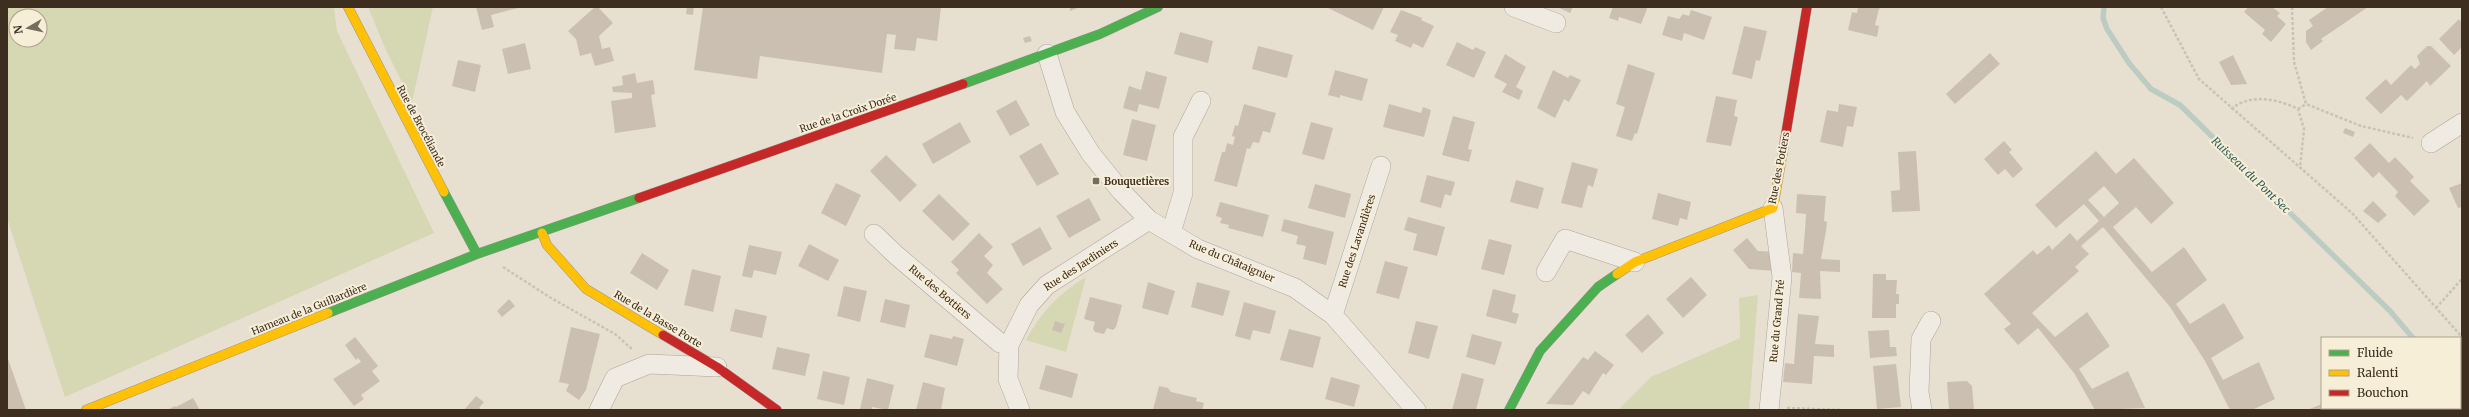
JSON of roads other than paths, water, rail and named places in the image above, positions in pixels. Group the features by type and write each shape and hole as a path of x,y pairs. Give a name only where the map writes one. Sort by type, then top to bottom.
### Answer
{"street":[{"name":"Rue de Brocéliande","path":"348,7 418,144 477,254"},
{"name":"Rue de la Croix Dorée","path":"542,233 1047,54 1100,34 1158,7"},
{"path":"1514,7 1556,23"},
{"name":"Rue des Potiers","path":"1509,410 1540,351 1598,287 1635,262 1773,208 1807,15 1806,7"},
{"name":"Rue du Châtaignier","path":"1047,54 1069,118 1091,154 1121,191 1149,220 1198,249 1294,288 1333,315 1416,410"},
{"path":"1171,233 1183,193 1183,137 1201,101"},
{"path":"2431,143 2462,123"},
{"name":"Rue des Lavandières","path":"1333,315 1381,166"},
{"name":"Rue du Grand Pré","path":"1769,409 1782,277 1773,208"},
{"name":"Rue des Jardiniers","path":"1020,410 1008,379 1009,345 1029,305 1047,285 1149,220"},
{"name":"Hameau de la Guillardière","path":"86,410 477,254 542,233"},
{"name":"Rue de la Basse Porte","path":"542,233 547,245 586,289 717,367 777,410"},
{"name":"Rue des Bottiers","path":"874,234 896,256 1000,343 1009,345"},
{"path":"1546,272 1565,239 1635,262"},
{"path":"1922,410 1919,392 1921,339 1931,321"},
{"path":"599,410 615,378 649,364 717,367"}],"waterway":[{"name":"Ruisseau du Pont Sec","path":"2104,7 2103,18 2107,29 2129,63 2151,89 2180,105 2390,311 2412,337"}],"place":[{"name":"Bouquetières","path":"1096,181"}]}
